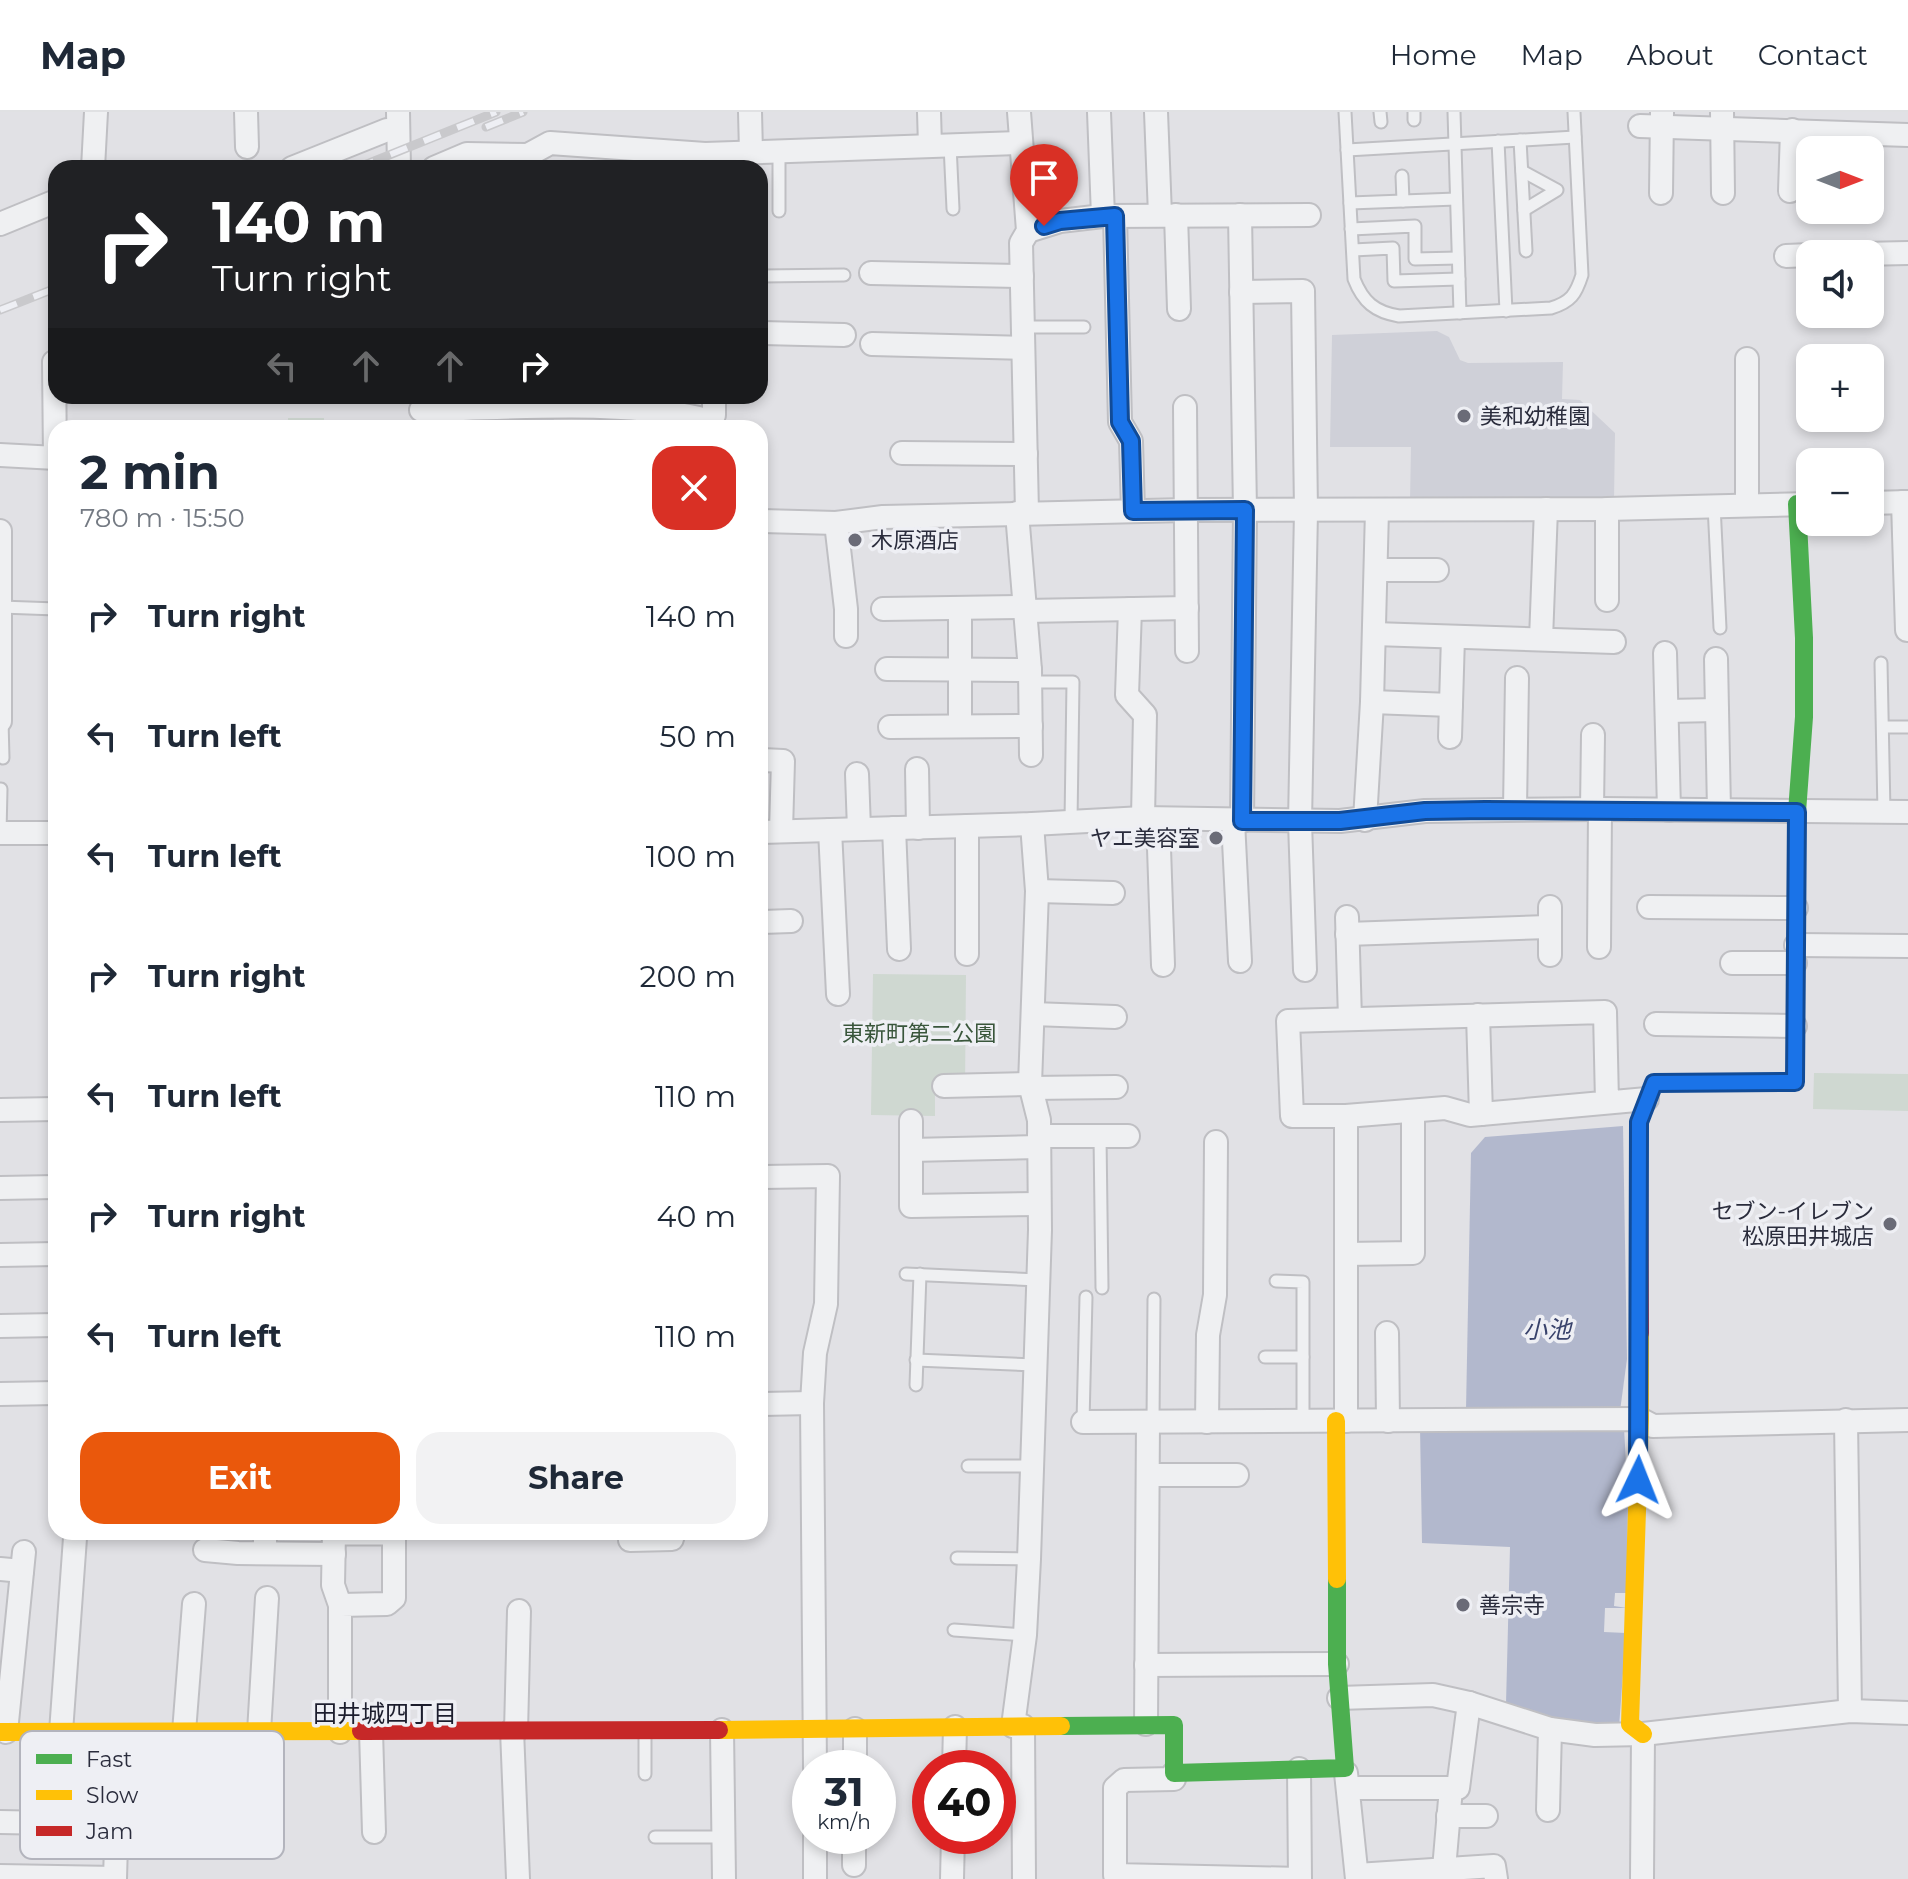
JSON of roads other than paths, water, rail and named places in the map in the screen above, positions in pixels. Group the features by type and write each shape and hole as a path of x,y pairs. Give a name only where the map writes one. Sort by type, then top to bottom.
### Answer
{"street":[{"path":"93,160 96,112"},
{"path":"246,112 247,147"},
{"path":"750,112 751,152"},
{"path":"929,112 940,146"},
{"path":"1019,112 1028,231 1021,243 1026,454 1022,513 1031,755"},
{"path":"1099,112 1109,216 1120,422 1131,441 1133,511"},
{"path":"1156,112 1179,309"},
{"path":"1722,120 1723,193"},
{"path":"1661,193 1655,121 1722,120 1826,136"},
{"path":"311,160 394,125 398,160"},
{"path":"1790,191 1792,130"},
{"path":"1884,139 1908,135"},
{"path":"453,160 467,154 528,155 550,143 695,160"},
{"path":"709,160 751,152 1021,143"},
{"path":"4,222 48,204"},
{"path":"1240,215 1245,510 1237,821 1240,961"},
{"path":"1028,231 1060,221 1109,216 1309,215"},
{"path":"1884,254 1908,253"},
{"path":"1786,256 1796,256"},
{"path":"871,273 1022,276"},
{"path":"1241,292 1303,291 1306,511 1300,822 1305,970"},
{"path":"768,333 844,335"},
{"path":"872,344 1023,338"},
{"path":"1747,359 1739,414 1747,504"},
{"path":"1185,407 1187,651"},
{"path":"421,411 602,408 680,413 700,420"},
{"path":"902,453 1026,454"},
{"path":"0,455 48,458"},
{"path":"1884,503 1906,502 1907,630"},
{"path":"768,521 836,523 883,517 1186,510 1607,509 1796,504"},
{"path":"1541,639 1546,509"},
{"path":"1607,509 1607,600"},
{"path":"1365,820 1372,702 1377,510"},
{"path":"836,523 846,636"},
{"path":"0,531 1,721"},
{"path":"1643,1734 1630,1724 1640,1419 1639,1122 1654,1083 1795,1082 1797,812 1804,717 1804,536"},
{"path":"1377,570 1437,570"},
{"path":"960,608 960,726"},
{"path":"883,609 1187,608"},
{"path":"1130,609 1127,695 1145,715 1150,819 1163,965"},
{"path":"1374,634 1614,642"},
{"path":"1450,737 1453,637"},
{"path":"1665,653 1669,810"},
{"path":"1716,659 1719,810"},
{"path":"887,669 961,669 1030,676"},
{"path":"1515,809 1517,678"},
{"path":"1372,702 1451,705"},
{"path":"1667,711 1717,710"},
{"path":"890,727 1031,726"},
{"path":"1593,735 1599,947"},
{"path":"768,760 783,761 771,832 1150,819 1365,820 1425,811 1515,809 1908,812"},
{"path":"917,769 918,828"},
{"path":"857,774 859,829"},
{"path":"1024,1879 1018,1726 1029,1559 1039,1204 1039,1120 1030,1086 1037,891 1032,824"},
{"path":"967,826 967,954"},
{"path":"894,828 899,949"},
{"path":"830,830 838,994"},
{"path":"0,833 48,833"},
{"path":"1037,891 1113,893"},
{"path":"1649,907 1796,908"},
{"path":"1350,1019 1347,926 1550,917 1550,955"},
{"path":"768,922 791,921"},
{"path":"1732,963 1796,954 1908,946"},
{"path":"1607,1102 1605,1012 1288,1021 1292,1116 1346,1116 1445,1108 1470,1115 1647,1099"},
{"path":"1033,1014 1115,1017"},
{"path":"1478,1015 1481,1114"},
{"path":"1656,1024 1795,1026"},
{"path":"944,1086 1116,1087"},
{"path":"0,1110 48,1109"},
{"path":"1346,1254 1413,1253 1413,1111"},
{"path":"1346,1116 1337,1664 1357,1877 1494,1866 1496,1879"},
{"path":"911,1121 911,1206 1039,1204"},
{"path":"911,1150 1128,1136"},
{"path":"1207,1422 1208,1335 1215,1295 1216,1142"},
{"path":"768,1177 828,1176 826,1304 815,1353 812,1403 815,1750"},
{"path":"0,1188 48,1187"},
{"path":"0,1255 48,1254"},
{"path":"0,1326 48,1325"},
{"path":"1387,1333 1388,1421"},
{"path":"0,1394 48,1393"},
{"path":"768,1404 812,1403"},
{"path":"1083,1422 1640,1419 1653,1426 1908,1420"},
{"path":"1846,1420 1850,1711"},
{"path":"1146,1724 1150,1422"},
{"path":"1148,1475 1237,1475"},
{"path":"61,1731 75,1540"},
{"path":"340,1605 387,1604 394,1598 394,1540"},
{"path":"205,1550 265,1543 334,1542 333,1585 340,1605 340,1732"},
{"path":"3,1732 15,1564"},
{"path":"259,1731 267,1598"},
{"path":"184,1731 198,1644 194,1604"},
{"path":"518,1879 514,1730 519,1611"},
{"path":"1146,1665 1337,1664"},
{"path":"1339,1698 1433,1695 1550,1729 1595,1735 1643,1734 1850,1711 1908,1713"},
{"path":"1174,1773 1299,1769 1347,1778 1458,1788 1469,1703"},
{"path":"284,1732 1174,1725 1174,1779 1124,1780 1115,1788 1115,1875 1165,1878 1300,1879 1299,1769"},
{"path":"954,1750 955,1727"},
{"path":"855,1729 855,1750"},
{"path":"1548,1810 1550,1729"},
{"path":"722,1730 724,1879"},
{"path":"371,1731 374,1832"},
{"path":"1642,1879 1643,1734"},
{"path":"1444,1869 1451,1788"},
{"path":"1448,1816 1486,1816"},
{"path":"0,1822 20,1822"},
{"path":"815,1854 815,1879"},
{"path":"854,1854 854,1865"},
{"path":"952,1879 953,1854"},
{"path":"0,1876 115,1878"}],"lane":[{"path":"1345,112 1354,279 1368,305 1384,314 1399,316 1551,308 1567,303 1577,293 1582,275 1574,112"},
{"path":"1454,112 1460,313"},
{"path":"1347,150 1575,137"},
{"path":"1520,140 1526,251"},
{"path":"1498,141 1506,311"},
{"path":"940,146 953,209"},
{"path":"779,151 779,211"},
{"path":"1522,171 1557,190 1524,210"},
{"path":"1402,176 1403,201"},
{"path":"1350,203 1456,199"},
{"path":"1351,229 1415,226 1415,259 1458,258"},
{"path":"1353,250 1393,248 1394,281 1459,279"},
{"path":"768,276 844,275"},
{"path":"1023,338 1084,327"},
{"path":"1714,505 1720,628"},
{"path":"1,607 48,609"},
{"path":"1881,663 1884,812"},
{"path":"1030,676 1073,682 1071,822"},
{"path":"1,721 3,758"},
{"path":"1883,727 1908,727"},
{"path":"0,833 1,789"},
{"path":"1100,1136 1102,1288"},
{"path":"906,1274 1038,1280"},
{"path":"916,1385 920,1274"},
{"path":"1276,1281 1303,1282 1303,1422"},
{"path":"1083,1422 1086,1297"},
{"path":"1150,1422 1154,1299"},
{"path":"1265,1357 1303,1357"},
{"path":"916,1360 1035,1365"},
{"path":"968,1466 1032,1466"},
{"path":"334,1542 354,1540"},
{"path":"957,1558 1029,1559"},
{"path":"954,1630 1025,1635"},
{"path":"645,1729 645,1774"},
{"path":"655,1837 723,1837"}],"water":[{"name":"小池","path":"1623,1126 1627,1359 1620,1411 1466,1410 1471,1153 1485,1137"},
{"path":"1420,1427 1624,1428 1628,1499 1627,1593 1615,1593 1614,1606 1627,1608 1605,1608 1604,1632 1626,1633 1619,1727 1548,1720 1506,1704 1510,1547 1422,1543"}],"railway":[{"path":"377,160 496,112"},
{"path":"486,127 523,112"},
{"path":"0,310 48,291"}],"place":[{"name":"美和幼稚園","path":"1464,416"},
{"name":"木原酒店","path":"855,540"},
{"name":"ヤエ美容室","path":"1216,838"},
{"name":"セブン-イレブン 松原田井城店","path":"1890,1224"},
{"name":"善宗寺","path":"1463,1605"}],"district":[{"name":"田井城四丁目","path":"385,1713"}],"park label":[{"name":"東新町第二公園","path":"919,1033"}]}
